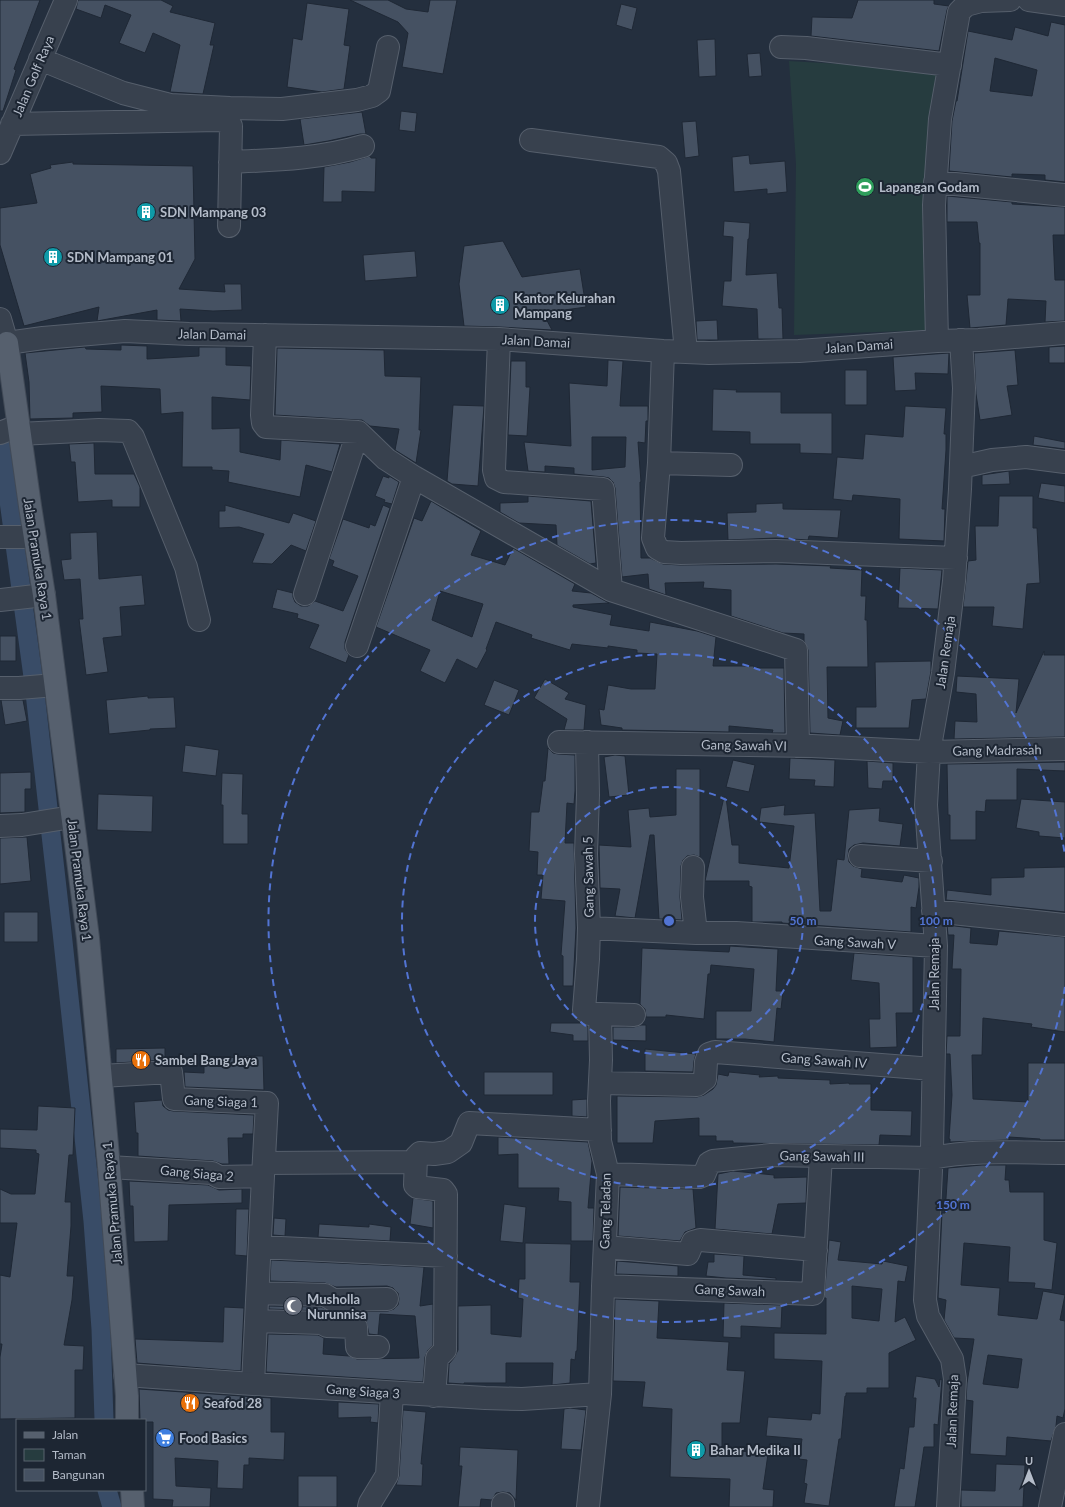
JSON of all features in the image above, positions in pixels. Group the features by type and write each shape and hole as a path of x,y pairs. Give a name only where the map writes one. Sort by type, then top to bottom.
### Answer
{"main road":[{"name":"Jalan Pramuka Raya 1","path":"7,343 16,537 28,687 56,820 88,938 109,1167 128,1419"},
{"path":"132,1491 133,1507"}],"street":[{"name":"Jalan Golf Raya","path":"0,152 66,0"},
{"path":"937,341 934,205 935,182 940,119 959,12 966,5 981,1 1010,0"},
{"path":"1030,0 1065,5"},
{"path":"40,59 123,93 170,105 282,109 357,100 372,96 379,91 388,47"},
{"path":"781,47 806,48 950,65"},
{"path":"12,124 219,120 226,122 231,126 229,226"},
{"path":"531,140 659,157 666,163 669,171 686,352"},
{"path":"230,162 289,159 339,153 363,146"},
{"path":"935,182 1065,195"},
{"path":"0,319 7,343"},
{"name":"Jalan Damai","path":"7,343 43,338 125,331 189,334 499,339 709,353 799,351 1065,333"},
{"path":"265,335 262,415 263,423 266,427 358,432 386,459 414,477 610,590 796,650 798,746"},
{"path":"499,339 494,470 496,478 504,482 602,489 610,590"},
{"name":"Jalan Remaja","path":"948,1507 955,1379 952,1359 928,1316 925,1300 932,1158 936,946 926,805 929,752 943,673 956,558 964,388 961,340"},
{"path":"663,351 659,463 652,538 657,548 664,552 681,554 776,551 956,558"},
{"path":"10,431 128,431 133,437 186,567 199,620"},
{"path":"305,594 358,432"},
{"path":"961,467 992,460 1026,457 1065,462"},
{"path":"659,463 731,465"},
{"path":"357,646 414,477"},
{"name":"Gang Sawah VI","path":"559,742 798,746 929,752"},
{"name":"Gang Sawah 5","path":"587,742 588,795 586,854 589,928 696,933"},
{"name":"Gang Madrasah","path":"929,752 1065,749"},
{"path":"0,826 22,825 56,820"},
{"path":"860,856 931,861"},
{"path":"693,867 692,896 696,933"},
{"path":"933,911 1065,925"},
{"path":"589,928 584,1010 590,1014 634,1015"},
{"name":"Gang Sawah V","path":"696,933 936,946"},
{"name":"Gang Teladan","path":"588,1507 600,1394 608,1174 600,1141 600,1014"},
{"name":"Gang Sawah IV","path":"600,1082 698,1085 705,1079 706,1062 709,1054 715,1052 933,1069"},
{"name":"Gang Siaga 1","path":"101,1076 171,1072 174,1099 267,1103 264,1169"},
{"path":"434,1396 437,1358 445,1350 446,1194 443,1190 417,1187 415,1185 416,1157 420,1154 448,1152 461,1143 468,1123 600,1130"},
{"name":"Gang Sawah III","path":"608,1174 699,1177 704,1175 709,1163 713,1161 771,1155 932,1158 947,1155 1002,1152 1065,1153"},
{"name":"Gang Sawah","path":"603,1286 813,1294 820,1156"},
{"name":"Gang Siaga 2","path":"109,1167 212,1173 218,1177 264,1169 416,1162"},
{"path":"253,1384 264,1169"},
{"path":"605,1247 688,1254 693,1242 700,1240 816,1250"},
{"path":"260,1247 309,1248 323,1251 446,1256"},
{"path":"258,1293 325,1294 333,1300 388,1299"},
{"path":"256,1321 322,1323 326,1326 356,1327 357,1347 378,1348"},
{"name":"Gang Siaga 3","path":"125,1375 434,1396 522,1399 600,1394"},
{"path":"370,1507 370,1503 387,1475 392,1393"},
{"path":"1050,1507 1065,1434"}],"green space":[{"name":"Lapangan Godam","path":"789,61 943,70 932,330 794,335 796,164"}],"building":[{"path":"0,0 40,0 14,69 16,70 3,111 0,111"},
{"path":"78,0 161,0 173,6 170,12 215,23 210,45 214,45 203,94 170,92 180,45 153,33 145,53 119,43 131,15 105,5 101,18 76,9"},
{"path":"350,0 388,0 406,9 428,12 430,0 457,0 443,74 402,67 408,33 398,22"},
{"path":"858,0 934,0 934,4 949,6 939,51 811,36 812,17 852,18"},
{"path":"307,3 349,9 344,45 350,46 344,89 322,92 287,87 293,38 302,40"},
{"path":"621,4 637,8 632,30 616,25"},
{"path":"1051,22 1065,25 1065,182 1045,180 1045,175 1012,174 1012,177 949,171 952,121 957,101 968,31 1012,40 1015,27 1048,36","holes":["995,58 1037,70 1032,96 990,91"]},
{"path":"715,39 716,76 699,77 697,40"},
{"path":"760,53 762,76 749,77 747,54"},
{"path":"401,111 417,113 415,132 399,130"},
{"path":"362,112 366,134 304,145 300,119"},
{"path":"696,121 699,156 685,158 682,122"},
{"path":"749,155 750,164 785,161 787,192 767,194 767,189 734,192 732,157"},
{"path":"370,156 371,158 376,158 375,192 342,191 342,202 323,202 324,167"},
{"path":"73,162 73,164 193,166 195,259 179,289 225,292 224,284 241,284 242,310 213,311 180,309 181,321 157,320 157,310 97,321 99,307 24,326 0,245 0,208 37,203 30,174 51,168 50,165"},
{"path":"947,196 1012,202 1012,204 1065,207 1065,235 1053,235 1055,280 1065,280 1065,321 1045,322 1046,301 1008,299 1006,325 970,328 967,295 980,295 980,243 977,222 947,222"},
{"path":"724,221 750,223 746,275 777,273 779,308 782,308 783,339 758,339 757,309 722,306 724,281 731,281 733,237 723,236"},
{"name":"Kantor Kelurahan Mampang","path":"503,241 522,277 580,269 586,307 543,313 552,330 464,326 459,284 464,246"},
{"path":"415,251 417,277 365,281 363,255"},
{"path":"717,320 718,340 697,340 696,321"},
{"path":"121,345 147,346 147,359 199,356 199,347 226,347 226,365 251,366 250,400 212,397 212,429 240,428 240,452 280,460 281,440 340,444 332,472 306,465 300,497 228,482 229,471 212,470 212,467 182,467 183,412 161,414 160,389 101,386 102,412 73,413 73,418 30,419 29,382 25,353 85,347 86,349 121,350"},
{"path":"1065,346 1065,363 1049,363 1049,347"},
{"path":"277,348 384,350 385,376 421,377 419,430 421,430 416,463 395,450 399,429 370,426 362,420 275,415"},
{"path":"1015,350 1018,385 1007,386 1012,415 980,420 976,394 974,353"},
{"path":"949,353 948,374 915,373 916,390 895,391 893,357"},
{"path":"608,360 623,361 620,406 648,406 648,421 646,421 645,443 638,442 641,482 641,558 650,558 663,564 680,565 776,564 831,566 830,568 862,570 861,596 866,596 865,620 867,620 868,667 827,667 828,718 843,721 840,735 810,733 808,650 804,641 804,634 783,633 731,616 731,590 703,588 704,582 665,583 666,595 649,589 648,574 622,577 615,488 613,482 609,478 574,474 574,468 545,466 545,472 528,471 524,442 571,446 569,383 607,386","holes":["592,437 626,437 625,467 592,470"]},
{"path":"511,361 526,361 526,387 530,387 527,436 508,435"},
{"path":"845,370 867,370 867,405 845,405"},
{"path":"713,389 737,390 736,392 781,392 781,413 832,413 832,454 800,453 800,444 750,444 750,432 712,431"},
{"path":"453,405 484,406 478,486 452,484 447,481"},
{"path":"905,406 946,408 944,434 946,434 946,450 942,509 945,509 944,541 899,539 900,499 853,495 852,501 833,499 837,457 863,459 865,434 903,437"},
{"path":"1034,436 1065,442 1065,449 1033,445"},
{"path":"94,443 95,474 134,474 140,487 140,507 112,507 112,500 78,502 75,462 71,462 69,444"},
{"path":"1009,471 1010,484 982,485 982,475"},
{"path":"383,476 389,478 389,476 399,482 392,504 384,502 385,500 375,496"},
{"path":"1041,483 1065,486 1065,503 1038,498"},
{"path":"528,496 591,501 596,563 590,564 557,545 556,525 519,523 500,512 500,503 528,502"},
{"path":"999,496 1033,496 1033,528 1037,528 1040,583 1027,584 1023,629 992,626 994,607 963,607 968,561 976,560 975,526 998,526"},
{"path":"431,501 481,531 471,555 505,565 513,548 575,584 572,591 591,593 609,603 573,605 573,607 612,615 610,625 649,631 650,622 697,631 716,637 713,666 784,668 785,733 772,733 773,730 729,726 729,732 622,730 622,728 601,725 599,709 604,710 608,685 631,689 655,689 657,654 637,653 637,650 608,646 608,648 572,644 570,650 531,638 532,635 496,622 486,649 487,650 477,669 457,659 445,683 420,671 430,650 376,627 414,518 422,521","holes":["440,591 483,604 472,637 432,620"]},
{"path":"783,503 783,509 841,510 838,538 809,536 808,540 776,538 728,540 727,513 756,512 756,504"},
{"path":"225,505 289,523 293,513 316,521 306,551 291,545 272,564 252,563 264,534 239,527 219,528 219,511 225,511"},
{"path":"383,505 390,508 345,642 345,649 349,655 346,663 309,648 319,625 297,618 298,614 272,608 277,589 293,593 295,602 301,606 308,606 315,601 343,611 358,576 332,566 334,561 329,559 343,519 369,528 370,524 375,526"},
{"path":"97,532 99,579 142,575 145,605 120,607 122,636 103,638 108,672 86,675 79,619 83,619 80,579 64,580 61,560 71,559 70,533"},
{"path":"900,568 942,570 938,609 898,608"},
{"path":"0,636 16,636 16,661 0,661"},
{"path":"1044,651 1044,655 1065,655 1065,737 954,739 955,721 977,722 976,694 956,692 957,676 1019,679 1016,713"},
{"path":"931,661 931,671 926,699 912,700 909,728 856,728 856,707 876,707 875,662"},
{"path":"545,679 569,693 565,699 586,705 584,730 564,730 567,719 534,698"},
{"path":"494,680 519,690 509,715 484,705"},
{"path":"148,696 148,698 174,697 176,728 150,729 109,734 106,700"},
{"path":"1,700 23,700 27,721 5,725"},
{"path":"185,745 219,750 216,776 182,772"},
{"path":"548,748 553,753 575,755 574,804 567,803 565,843 574,843 576,928 573,986 563,986 563,956 561,955 565,901 541,899 543,875 537,875 538,852 529,851 531,812 539,812 543,781 545,781"},
{"path":"615,755 625,756 629,795 609,797 604,757"},
{"path":"790,758 835,760 834,787 814,786 815,780 789,779"},
{"path":"733,760 755,765 749,792 726,787"},
{"path":"867,761 893,763 893,781 883,781 882,789 868,788"},
{"path":"1065,762 1065,771 1017,769 1017,800 986,800 985,812 976,811 976,840 950,840 947,764"},
{"path":"676,769 700,769 700,857 694,855 687,856 683,860 681,866 680,897 682,920 659,919 654,835 650,835 635,918 615,916 620,889 600,888 599,845 631,847 628,810 649,808 650,817 676,815"},
{"path":"31,772 31,789 25,789 25,812 0,813 0,773"},
{"path":"222,773 243,774 242,814 248,814 248,844 223,844 223,805 221,805"},
{"path":"98,794 153,796 152,832 97,830"},
{"path":"724,797 726,797 732,845 739,845 739,863 789,868 794,826 759,822 761,808 785,805 784,815 815,813 820,911 831,911 837,859 844,860 849,810 880,808 879,821 903,824 900,846 863,843 854,845 849,849 848,856 849,862 853,866 862,869 861,877 902,882 904,875 919,878 916,908 911,907 911,932 782,922 752,922 752,887 749,886 749,881 705,881"},
{"path":"1021,799 1065,802 1065,838 1039,836 1039,832 1016,828"},
{"path":"27,837 31,881 0,884 0,838"},
{"path":"1065,867 1065,912 946,900 947,890 991,895 991,878 1024,877 1024,868"},
{"path":"4,912 38,912 38,942 4,942"},
{"path":"947,925 971,928 970,943 997,945 999,931 1065,937 1065,1032 1031,1027 1032,1024 983,1018 982,1055 972,1055 973,1099 1028,1102 1028,1063 1065,1063 1065,1140 1040,1140 1009,1137 1009,1140 950,1142 952,1095 950,1054 946,1054 947,1036 960,1036 961,969 952,969 954,935 948,935"},
{"path":"730,946 778,949 776,991 783,991 781,1009 777,1008 774,1042 745,1039 716,1039 716,1011 751,1011 754,969 711,965 710,974 708,974 704,1019 666,1015 666,1017 646,1017 645,1009 640,1004 642,948 729,952"},
{"path":"854,953 913,957 913,1013 896,1013 897,1047 870,1048 869,1019 880,1019 879,983 851,980"},
{"path":"551,1023 581,1023 588,1026 588,1041 573,1041 573,1035 550,1032"},
{"path":"646,1025 646,1041 613,1040 613,1027 634,1027"},
{"path":"165,1048 165,1060 116,1063 116,1049"},
{"path":"645,1049 696,1054 693,1072 645,1071"},
{"path":"204,1056 245,1058 245,1056 263,1056 264,1090 185,1087 184,1072 204,1073"},
{"path":"484,1072 553,1072 553,1095 484,1095"},
{"path":"729,1072 760,1075 759,1077 778,1076 778,1078 830,1080 830,1084 871,1084 871,1110 912,1111 911,1136 880,1135 879,1145 733,1143 733,1141 716,1141 716,1136 699,1136 699,1118 655,1121 653,1143 617,1143 617,1096 697,1097 704,1095 713,1089 716,1085 718,1074 728,1076"},
{"path":"587,1099 587,1117 572,1116 572,1100"},
{"path":"162,1100 163,1106 168,1110 173,1111 254,1115 253,1134 243,1134 243,1138 228,1138 229,1164 222,1164 213,1161 138,1156 138,1133 136,1133 134,1102"},
{"path":"38,1106 75,1108 73,1155 69,1155 65,1202 71,1202 71,1226 67,1276 74,1276 72,1300 64,1345 84,1346 83,1370 75,1370 75,1418 0,1419 0,1357 2,1344 0,1344 0,1275 10,1277 17,1223 0,1223 0,1189 11,1194 35,1194 39,1154 36,1153 36,1150 0,1148 0,1129 37,1130"},
{"path":"498,1137 588,1142 592,1161 588,1208 594,1208 593,1241 571,1241 571,1202 558,1201 559,1188 518,1188 518,1154 498,1155"},
{"path":"982,1165 1006,1165 1005,1180 1009,1180 1010,1192 1044,1192 1044,1240 1057,1243 1052,1290 1034,1288 1035,1283 1008,1282 1010,1247 964,1243 961,1285 1000,1288 998,1315 1037,1319 1043,1291 1065,1295 1060,1320 1065,1321 1065,1409 1063,1418 1057,1416 1056,1426 1051,1441 1007,1437 1006,1456 970,1454 973,1401 966,1400 967,1383 974,1339 954,1338 944,1320 946,1300 938,1298 942,1213 945,1213 948,1168","holes":["988,1355 1022,1359 1018,1388 983,1384"]},
{"path":"733,1171 774,1175 774,1178 807,1177 806,1203 778,1204 772,1234 715,1229 718,1174"},
{"path":"129,1181 208,1185 219,1190 242,1189 242,1203 169,1205 168,1241 134,1242 133,1206 130,1206"},
{"path":"620,1187 693,1189 696,1228 685,1232 680,1241 618,1236"},
{"path":"413,1198 433,1201 433,1228 410,1224"},
{"path":"504,1204 526,1207 523,1243 500,1241"},
{"path":"236,1209 249,1209 247,1256 235,1255"},
{"path":"274,1218 286,1219 285,1236 273,1235"},
{"path":"319,1224 369,1227 369,1224 391,1227 390,1241 318,1237"},
{"path":"829,1240 841,1242 838,1260 882,1264 883,1261 908,1266 905,1282 898,1281 895,1322 905,1317 916,1340 889,1353 889,1388 867,1388 867,1393 846,1393 841,1439 839,1439 829,1506 804,1503 807,1484 804,1483 807,1460 799,1459 802,1439 766,1436 768,1417 811,1420 812,1413 820,1414 822,1361 774,1359 774,1333 826,1334 826,1298 824,1298","holes":["852,1286 882,1289 879,1321 852,1318"]},
{"path":"525,1243 571,1244 570,1282 580,1282 577,1351 575,1360 571,1359 570,1383 552,1385 553,1363 506,1363 506,1383 448,1383 449,1364 458,1350 458,1306 491,1305 491,1334 521,1337 523,1299 518,1298 519,1279 525,1279"},
{"path":"714,1254 744,1256 743,1275 776,1278 776,1280 706,1276 708,1262 714,1262"},
{"path":"271,1260 424,1267 420,1306 433,1304 433,1345 428,1350 425,1357 423,1382 266,1372 268,1334 318,1335 324,1338 323,1354 349,1356 357,1359 419,1358 415,1316 380,1314 378,1335 369,1334 366,1320 362,1316 331,1314 322,1311 269,1309 269,1306 321,1307 333,1312 388,1311 394,1309 398,1305 398,1293 393,1288 387,1286 336,1287 325,1283 270,1281"},
{"path":"617,1261 678,1266 678,1276 616,1274"},
{"path":"615,1299 659,1301 657,1338 729,1342 727,1370 745,1371 740,1423 722,1423 722,1449 768,1454 763,1489 774,1490 773,1507 729,1507 730,1479 670,1477 672,1409 642,1407 645,1382 613,1381"},
{"path":"724,1303 782,1305 781,1328 741,1326 741,1338 723,1337"},
{"path":"224,1307 244,1308 241,1371 137,1363 135,1339 223,1342"},
{"path":"916,1376 935,1379 939,1387 940,1379 942,1380 938,1425 934,1424 934,1447 924,1447 915,1507 894,1507 900,1468 904,1469 909,1427 914,1427 916,1398 913,1398"},
{"path":"139,1389 271,1398 271,1432 285,1432 284,1460 249,1458 249,1465 244,1465 243,1489 217,1488 218,1461 175,1458 176,1486 211,1488 210,1507 172,1507 173,1500 153,1499 153,1422 146,1422 146,1419 140,1419"},
{"path":"338,1402 379,1404 378,1423 370,1422 371,1417 338,1418"},
{"path":"570,1408 586,1410 581,1450 561,1449 564,1409"},
{"path":"403,1410 426,1412 421,1464 423,1464 422,1486 396,1485 399,1476"},
{"path":"460,1447 518,1450 516,1500 510,1493 503,1492 496,1493 492,1500 481,1499 480,1507 458,1507 462,1466 459,1466"},
{"path":"996,1464 1025,1465 1023,1507 961,1507 961,1490 995,1491"},
{"path":"298,1476 337,1476 337,1507 298,1507"}],"waterway":[{"path":"0,435 34,684 93,1221 101,1329 104,1419"},
{"path":"107,1491 112,1507"}],"place":[{"name":"Lapangan Godam","path":"865,187"},
{"name":"SDN Mampang 03","path":"146,212"},
{"name":"SDN Mampang 01","path":"53,257"},
{"name":"Kantor Kelurahan Mampang","path":"500,305"},
{"name":"Sambel Bang Jaya","path":"141,1060"},
{"name":"Musholla Nurunnisa","path":"293,1306"},
{"name":"Seafod 28","path":"190,1403"},
{"name":"Food Basics","path":"165,1438"},
{"name":"Bahar Medika II","path":"696,1450"}]}
